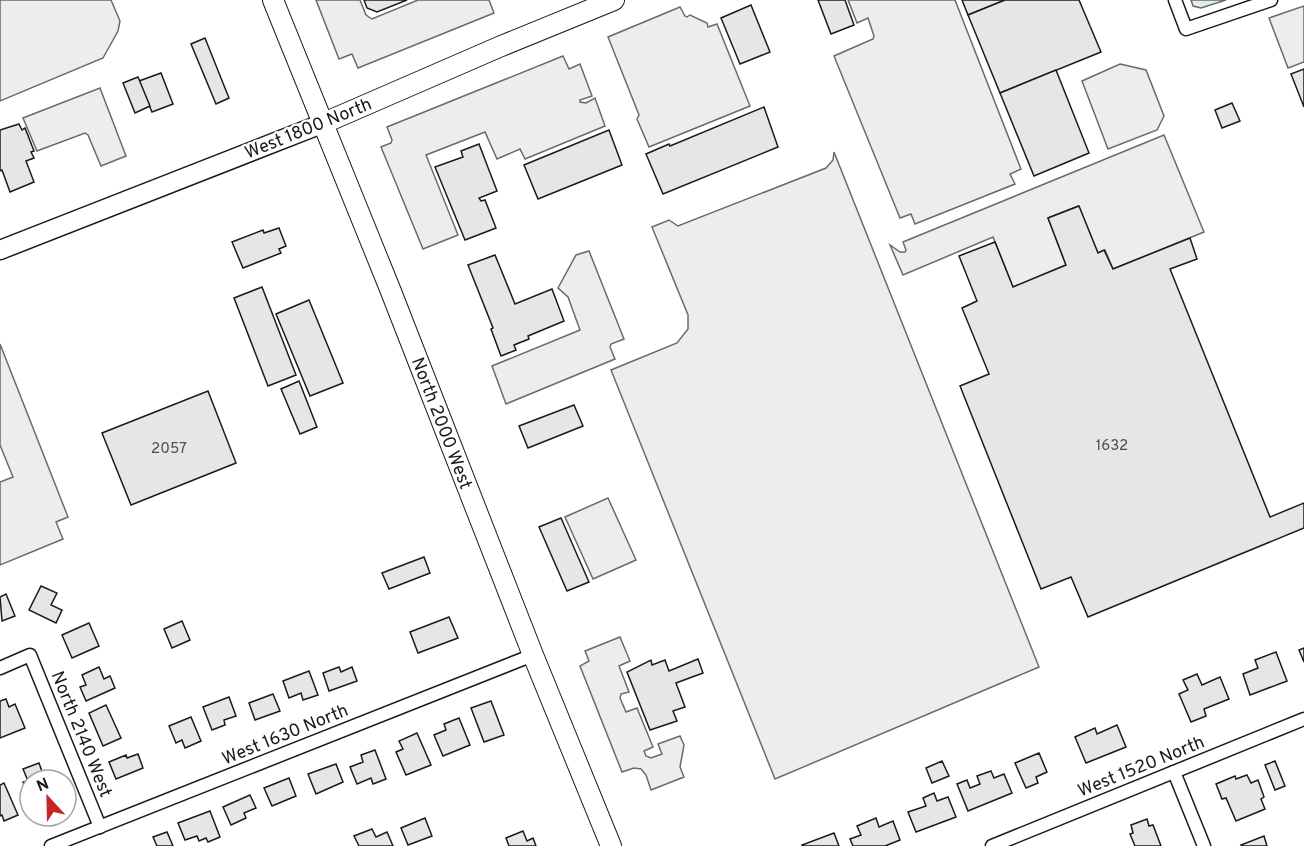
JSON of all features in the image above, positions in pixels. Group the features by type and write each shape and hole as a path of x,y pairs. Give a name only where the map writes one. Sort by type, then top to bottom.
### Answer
{"main road":[{"name":"North 2000 West","path":"273,0 611,846"},
{"name":"West 1800 North","path":"0,250 324,123 614,0"}],"street":[{"path":"1175,0 1186,28 1271,0"},
{"name":"North 2140 West","path":"0,668 30,655 100,827"},
{"name":"West 1630 North","path":"51,846 533,655"},
{"name":"West 1520 North","path":"992,846 1304,719"},
{"path":"1174,772 1204,846"}],"green space":[{"path":"1191,0 1226,0 1201,8 1193,6"}],"shaded area":[{"path":"0,0 111,0 120,21 118,31 103,58 0,101"},
{"path":"316,0 360,0 366,15 372,19 418,0 489,0 494,13 358,68 352,54 339,59"},
{"path":"848,0 955,0 1021,169 1010,174 1015,184 915,224 911,214 900,218 834,56 873,39 874,36 868,18 857,23"},
{"path":"1304,6 1304,62 1288,68 1269,18"},
{"path":"680,7 685,16 690,15 707,23 708,27 717,24 750,106 649,147 637,119 639,115 608,37"},
{"path":"563,56 569,69 580,64 592,96 580,102 586,103 595,98 605,126 525,159 520,149 497,159 485,132 426,155 458,235 423,249 381,147 391,143 392,140 387,127"},
{"path":"1120,64 1146,70 1164,116 1157,130 1108,149 1082,81"},
{"path":"100,88 126,156 101,166 88,135 85,133 37,151 23,118"},
{"path":"1164,135 1204,232 1113,269 1105,250 1098,253 1078,206 1048,218 1066,265 1013,287 993,237 903,275 890,245 900,252 905,252 903,242"},
{"path":"834,152 1039,667 775,779 611,370 677,343 688,329 688,315 652,227 669,220 678,226 826,168 833,160"},
{"path":"589,251 624,339 611,344 615,359 506,404 492,366 580,330 568,297 558,288 576,255"},
{"path":"0,344 68,517 56,522 63,539 0,565 0,482 13,477 0,445"},
{"path":"608,498 636,560 593,579 565,517"},
{"path":"620,637 630,661 619,666 629,692 621,694 620,698 626,712 637,708 653,747 644,751 646,756 651,758 662,754 658,744 680,736 684,745 680,767 684,777 651,790 646,775 641,769 634,768 622,772 580,666 589,661 585,651"}],"building":[{"path":"364,0 407,0 377,12 367,8"},
{"path":"818,0 845,0 854,25 831,34"},
{"path":"962,0 1005,0 968,15"},
{"path":"1005,0 1079,0 1101,52 1000,93 968,15"},
{"path":"751,5 770,52 740,64 721,18"},
{"path":"205,38 229,98 216,104 191,44"},
{"path":"1304,69 1304,107 1291,74"},
{"path":"1056,70 1089,153 1034,176 1000,93"},
{"path":"161,73 173,104 152,112 139,81"},
{"path":"138,77 150,106 135,113 123,83"},
{"path":"1232,103 1240,121 1222,128 1215,110"},
{"path":"764,107 778,147 663,194 646,154"},
{"path":"19,124 22,130 25,128 34,151 31,152 34,158 26,161 34,182 10,192 2,170 0,171 0,130"},
{"path":"609,130 622,165 538,199 524,165"},
{"path":"479,144 497,191 479,198 481,201 485,200 496,228 465,240 435,167 463,157 461,151"},
{"path":"1079,206 1098,253 1104,250 1113,269 1190,238 1197,259 1170,269 1270,517 1304,503 1304,528 1088,617 1071,577 1041,589 960,386 989,374 962,308 977,301 959,256 995,242 1013,287 1066,265 1048,218"},
{"path":"279,228 286,246 279,249 281,253 243,268 232,242 263,230 264,233"},
{"path":"495,255 515,304 552,289 564,321 528,336 529,339 514,345 516,350 501,356 491,329 493,328 468,265"},
{"path":"262,287 296,375 268,386 234,298"},
{"path":"309,300 343,383 310,396 276,314"},
{"path":"299,381 317,427 300,434 281,389"},
{"path":"208,391 236,463 131,505 102,433"},
{"path":"574,405 583,426 528,448 519,426"},
{"path":"561,518 589,582 567,591 539,527"},
{"path":"424,557 430,573 389,589 382,573"},
{"path":"41,586 57,593 51,605 62,610 56,623 29,610"},
{"path":"6,594 15,616 2,621 0,597"},
{"path":"449,617 458,638 418,653 410,632"},
{"path":"182,621 190,640 172,648 164,629"},
{"path":"89,623 99,646 72,658 62,635"},
{"path":"1304,648 1304,662 1299,650"},
{"path":"1276,652 1287,681 1250,695 1243,674 1258,668 1255,660"},
{"path":"698,659 703,673 676,683 685,707 673,711 677,721 650,730 627,672 651,660 652,665 665,660 669,671"},
{"path":"99,667 104,679 110,676 115,688 86,701 80,687 86,685 82,675"},
{"path":"339,667 341,672 352,667 357,681 329,691 323,673"},
{"path":"309,671 318,695 303,700 301,693 289,698 283,681"},
{"path":"1197,674 1202,685 1220,677 1229,699 1204,709 1206,716 1191,722 1179,694 1188,690 1183,680"},
{"path":"273,694 280,711 255,720 249,703"},
{"path":"229,697 236,716 224,720 225,725 212,730 203,707"},
{"path":"6,699 9,707 15,704 25,728 0,738 0,701"},
{"path":"491,701 504,735 484,742 471,708"},
{"path":"106,705 121,738 103,746 89,713"},
{"path":"191,717 201,741 185,748 182,740 176,743 169,726"},
{"path":"459,718 470,745 443,756 434,735 446,730 444,724"},
{"path":"1117,725 1126,747 1086,763 1075,737 1095,728 1097,734"},
{"path":"417,733 431,765 406,775 396,752 403,749 399,741"},
{"path":"375,750 386,779 373,784 371,778 357,784 350,767 363,762 361,755"},
{"path":"1039,753 1047,772 1036,777 1038,783 1026,788 1015,763"},
{"path":"138,754 143,768 116,779 109,762 126,755 127,758"},
{"path":"942,761 949,776 932,783 926,768"},
{"path":"1275,761 1285,786 1275,790 1265,765"},
{"path":"39,763 41,768 26,768"},
{"path":"336,764 343,782 316,794 308,774"},
{"path":"991,771 994,778 1004,774 1012,793 968,811 957,784 967,780 970,788 980,784 977,776"},
{"path":"1247,775 1251,783 1258,780 1264,797 1261,799 1265,809 1236,821 1226,798 1222,799 1216,784 1235,776 1236,779"},
{"path":"289,778 296,796 272,806 264,788"},
{"path":"4,783 18,815 4,821 2,815 0,816 0,785"},
{"path":"934,793 937,801 948,797 956,817 916,832 908,812 926,806 923,798"},
{"path":"250,795 256,808 244,813 246,818 231,825 223,807"},
{"path":"210,811 220,837 208,842 206,838 199,841 197,836 185,840 178,823"},
{"path":"425,818 432,836 408,845 401,828"},
{"path":"876,818 879,827 893,821 900,840 885,846 853,846 850,839 861,835 857,826"},
{"path":"1147,819 1149,826 1153,825 1161,846 1135,846 1130,834 1133,833 1131,825"},
{"path":"372,829 376,837 387,832 393,846 359,846 354,836"},
{"path":"523,831 527,841 533,838 536,846 509,846 506,838"},
{"path":"167,832 173,846 157,846 153,837"},
{"path":"834,833 839,846 802,845"},
{"path":"1264,836 1267,846 1241,845"}]}
